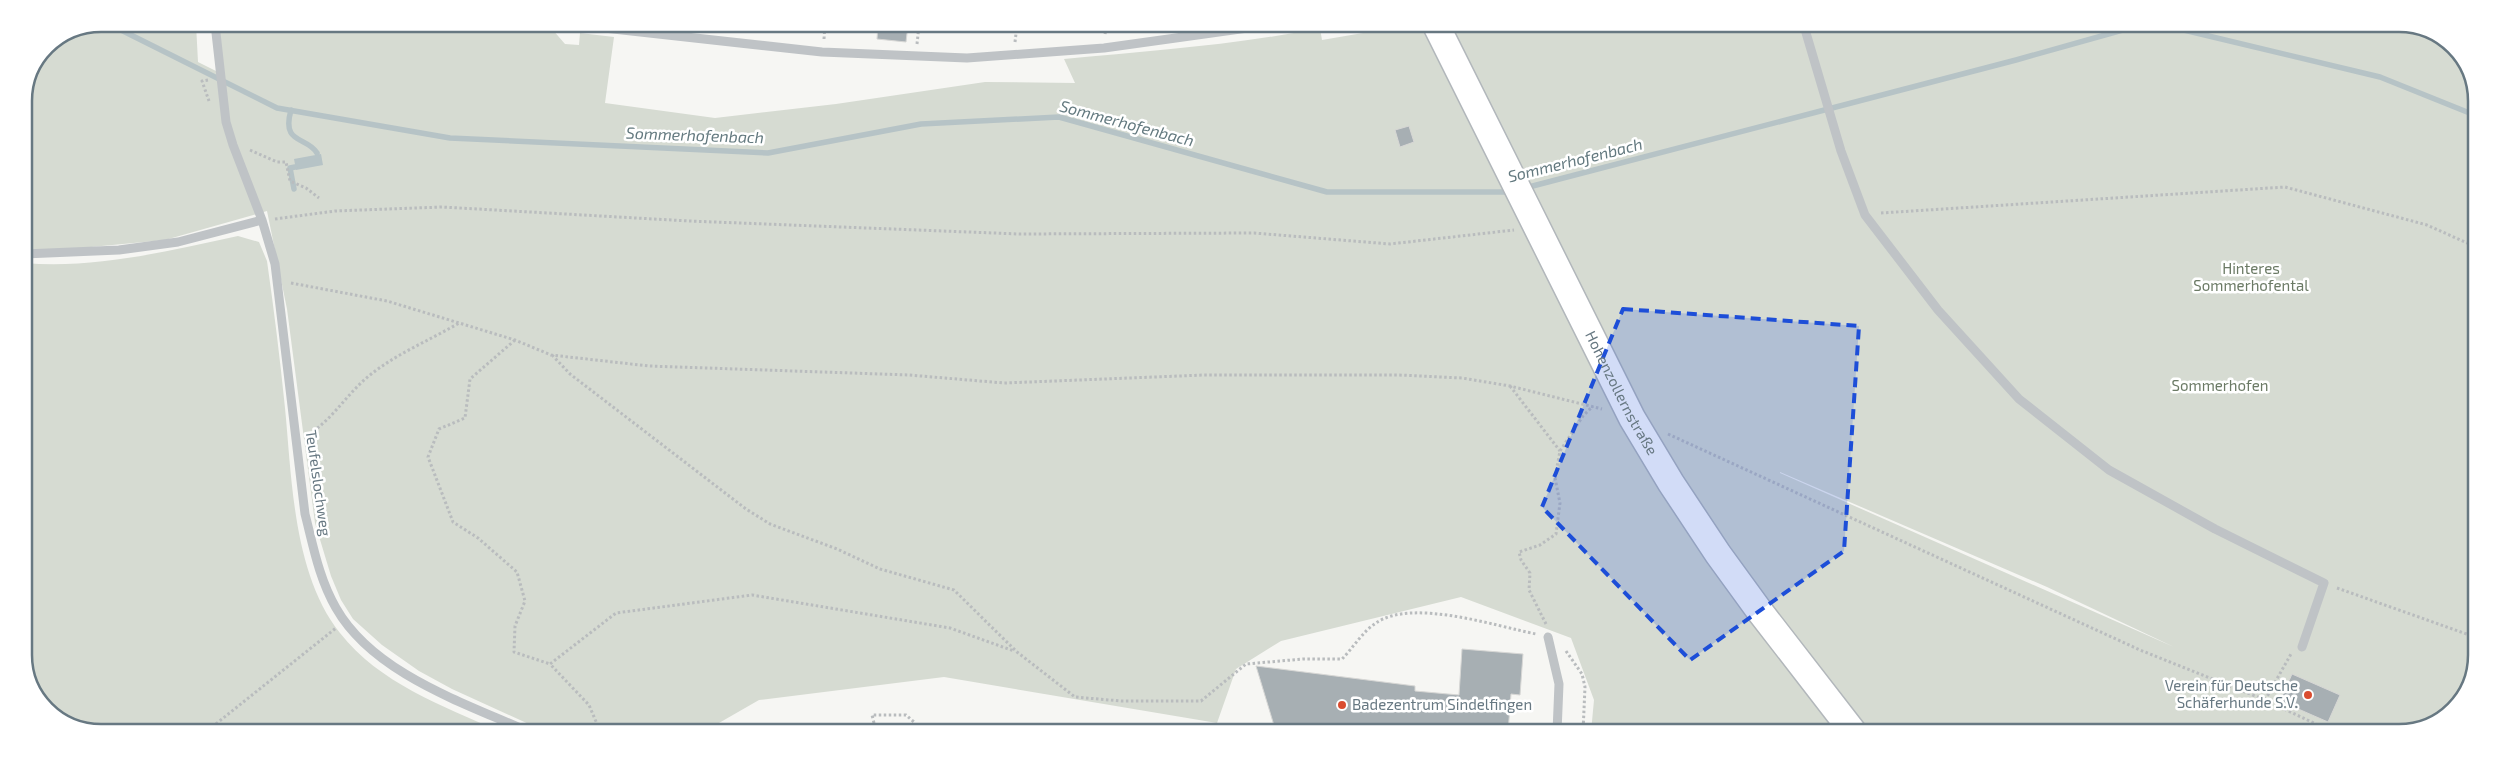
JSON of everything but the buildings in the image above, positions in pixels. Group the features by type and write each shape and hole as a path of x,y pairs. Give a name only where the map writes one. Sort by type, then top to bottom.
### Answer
{"street":[{"name":"Hohenzollernstraße","path":"1440,33 1511,178 1521,221 1632,418 1671,484 1718,554 1763,617 1847,724"}],"lane":[{"name":"Teufelslochweg","path":"216,33 226,122 262,220 275,264 305,514 324,581 344,621 359,638 383,659 430,688 511,724"},
{"path":"650,33 822,52 967,58 1104,48 1219,33"},
{"path":"1806,33 1823,94 1865,215 1938,310 2019,399 2109,470 2215,529 2324,583 2302,647"},
{"path":"33,254 119,250 178,242 262,220"},
{"path":"1551,636 1559,684 1558,724"}],"path":[{"path":"917,44 918,33"},
{"path":"1015,40 1016,33"},
{"path":"202,81 204,91"},
{"path":"233,145 245,147 277,162 286,162 290,181 306,188 319,198"},
{"path":"1865,215 2285,187 2427,225 2468,243"},
{"path":"262,220 335,211 442,207 689,221 1019,234 1254,233 1390,244 1521,221"},
{"path":"278,283 292,283 387,301 515,340 551,355 649,366 909,375 1004,383 1204,375 1399,375 1462,378 1510,386 1605,410"},
{"path":"312,432 339,409 362,383 391,361 460,323"},
{"path":"515,340 470,379 465,418 439,430 428,457 453,522 478,538 518,572 525,601 515,626 514,652 550,664 589,705 597,724"},
{"path":"551,355 570,374 754,514 770,524 837,549 880,569 954,590 1016,652 1075,697 1121,701 1201,701 1246,664 1303,659 1342,659 1375,623 1395,614 1421,612 1491,623 1551,636"},
{"path":"1510,386 1560,451"},
{"path":"1583,724 1585,695 1582,674 1563,646 1551,636 1529,590 1530,573 1521,560 1519,552 1540,545 1556,534 1560,503 1555,478 1560,451 1583,416 1593,406"},
{"path":"1632,418 2140,650 2265,700 2316,724"},
{"path":"2324,583 2468,634"},
{"path":"550,664 616,613 752,595 950,628 1016,652"},
{"path":"216,724 344,621"},
{"path":"2265,700 2288,655 2302,647"},
{"path":"874,723 872,715 906,715 914,724"}],"highlighted area":[{"path":"1623,309 1859,326 1844,551 1690,660 1542,507"}],"green space":[{"path":"196,33 198,62 224,75 219,33 555,33 565,44 579,45 580,33 614,37 605,103 715,118 836,104 985,82 1075,83 1064,59 1225,43 1293,33 1321,33 1322,40 1363,33 2408,33 2430,40 2445,50 2459,67 2465,79 2468,97 2468,664 2463,682 2457,694 2441,710 2422,721 2399,724 1592,724 1594,700 1571,638 1461,597 1281,641 1236,669 1217,723 944,677 759,700 717,724 529,724 452,689 419,671 382,645 353,619 341,600 331,576 315,523 287,309 267,211 165,240 49,251 33,250 34,88 44,63 53,53 63,44 88,34","holes":["1780,472 2047,587 2174,647 1780,473"]},
{"path":"238,236 259,242 267,261 298,525 304,555 324,609 340,633 373,666 413,691 483,724 93,724 67,715 50,701 42,690 34,669 33,660 33,263 105,261 159,253"}],"shaded area":[{"path":"321,154 323,165 296,170 294,159"}],"waterway":[{"name":"Sommerhofenbach","path":"127,33 277,108 450,138 768,153 921,124 1059,117 1327,192 1511,192"},
{"name":"Sommerhofenbach","path":"1525,188 2016,60 2112,33"},
{"name":"Sommerhofenbach","path":"2196,33 2380,77 2468,112"},
{"path":"291,110 289,129 292,135 313,148 317,153"},
{"path":"294,189 290,168 295,167"}],"place":[{"name":"Verein für Deutsche Schäferhunde S.V.","path":"2308,695"},
{"name":"Badezentrum Sindelfingen","path":"1342,705"}],"park label":[{"name":"Hinteres Sommerhofental","path":"2251,278"},
{"name":"Sommerhofen","path":"2220,386"}]}
